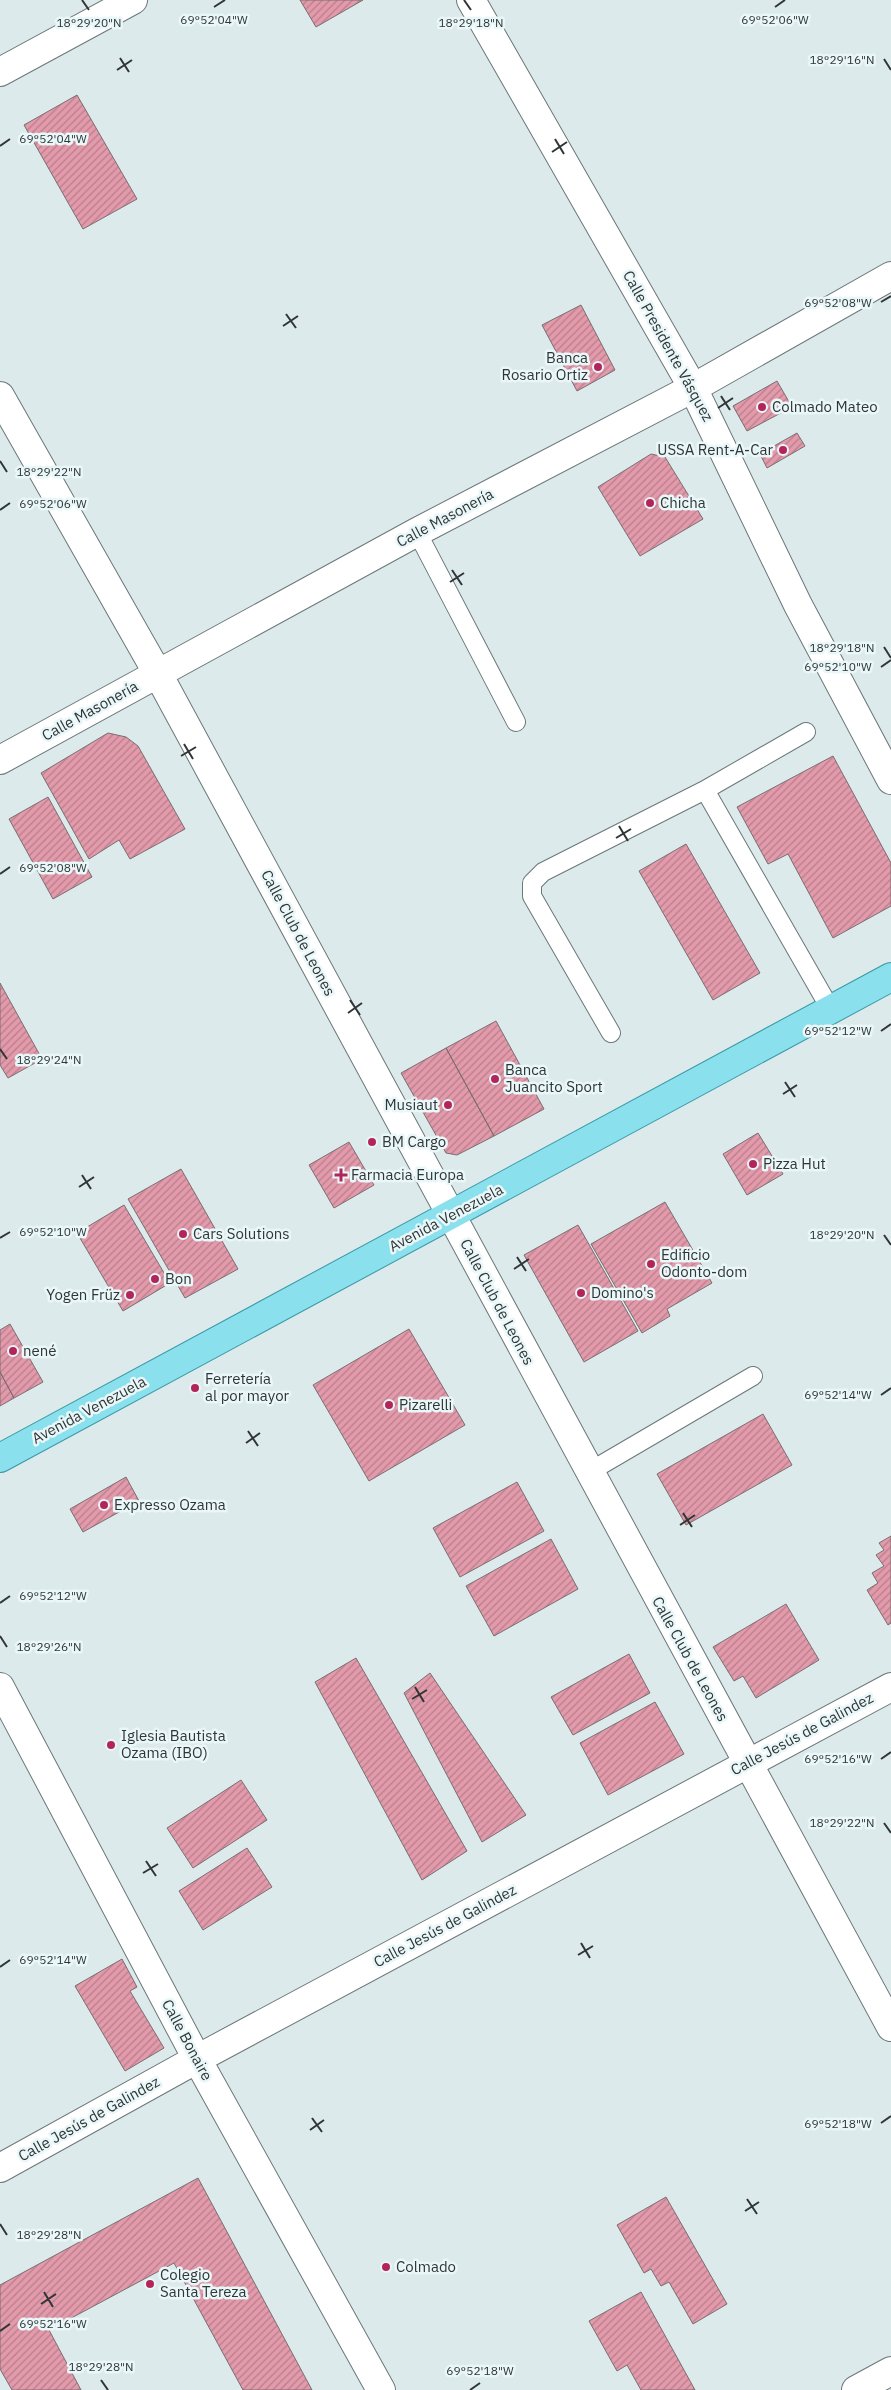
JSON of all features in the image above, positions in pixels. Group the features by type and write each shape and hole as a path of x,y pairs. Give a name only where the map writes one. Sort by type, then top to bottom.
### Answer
{"main road":[{"name":"Avenida Venezuela","path":"0,1458 891,978"}],"street":[{"path":"0,72 133,0"},
{"name":"Calle Presidente Vásquez","path":"471,0 693,388 798,605 891,780"},
{"name":"Calle Masonería","path":"0,760 417,532 693,388 891,276"},
{"name":"Calle Club de Leones","path":"0,396 158,674 747,1764 891,2026"},
{"name":"Calle Jesús de Galindez","path":"0,2168 891,1686"},
{"name":"Calle Bonaire","path":"0,1687 197,2060 380,2390"},
{"path":"856,2390 891,2371"}],"lane":[{"path":"417,532 516,722"},
{"path":"611,1032 532,896 532,882 543,872 705,790 806,732"},
{"path":"705,790 831,1010"},
{"path":"589,1472 753,1376"}],"building":[{"path":"300,0 363,0 316,27"},
{"path":"77,95 137,199 83,229 24,125"},
{"path":"581,305 615,370 577,391 542,325"},
{"name":"Colmado Mateo","path":"777,381 792,407 747,431 733,406"},
{"name":"USSA Rent-A-Car","path":"797,433 805,446 767,468 760,454"},
{"name":"Chicha","path":"651,454 665,457 703,519 640,556 598,487"},
{"path":"108,733 126,737 138,746 185,829 130,859 119,840 89,859 41,773"},
{"path":"833,756 891,863 891,906 833,938 788,854 768,864 737,807"},
{"path":"48,797 92,877 53,899 9,819"},
{"path":"686,844 760,973 713,1000 639,871"},
{"path":"0,983 42,1059 8,1078 0,1065"},
{"name":"Banca Juancito Sport","path":"496,1021 544,1109 494,1136 446,1048"},
{"name":"Musiaut","path":"446,1048 494,1136 457,1155 446,1153 401,1073"},
{"name":"Pizza Hut","path":"758,1133 783,1174 747,1195 723,1154"},
{"name":"Farmacia Europa","path":"349,1142 374,1185 334,1208 309,1165"},
{"name":"Cars Solutions","path":"181,1169 238,1269 185,1298 128,1199"},
{"name":"Edificio Odonto-dom","path":"665,1202 712,1283 667,1309 670,1316 642,1333 591,1244"},
{"path":"124,1205 170,1283 123,1311 77,1233"},
{"name":"Domino's","path":"578,1225 638,1331 584,1362 524,1255"},
{"name":"nené","path":"10,1324 43,1382 14,1398 0,1372 0,1330"},
{"name":"Pizarelli","path":"409,1329 465,1425 369,1481 313,1385"},
{"path":"0,1372 14,1398 0,1406"},
{"path":"763,1414 792,1465 686,1525 657,1474"},
{"name":"Expresso Ozama","path":"126,1477 139,1501 83,1532 70,1509"},
{"path":"517,1482 544,1531 460,1577 433,1528"},
{"path":"891,1536 891,1623 888,1625 867,1590 878,1583 872,1573 884,1566 876,1555 884,1550 879,1543"},
{"path":"551,1539 578,1589 494,1636 466,1586"},
{"path":"786,1604 819,1660 756,1698 743,1676 734,1681 713,1647"},
{"path":"629,1654 650,1693 573,1735 551,1697"},
{"path":"356,1658 467,1851 422,1880 315,1682"},
{"path":"430,1673 526,1815 482,1842 404,1693"},
{"path":"655,1702 684,1754 608,1795 580,1743"},
{"path":"241,1780 267,1820 193,1868 167,1828"},
{"path":"247,1848 272,1887 203,1930 179,1891"},
{"path":"122,1959 137,1987 130,1991 164,2048 125,2071 75,1986"},
{"path":"198,2178 312,2390 243,2390 174,2263 49,2330 81,2390 12,2390 0,2369 0,2285"},
{"path":"666,2197 727,2304 693,2324 669,2282 661,2286 651,2269 644,2273 617,2225"},
{"path":"641,2292 695,2390 641,2390 627,2365 617,2371 589,2321"}],"place":[{"name":"Banca Rosario Ortiz","path":"598,367"},
{"name":"Colmado Mateo","path":"762,407"},
{"name":"USSA Rent-A-Car","path":"783,450"},
{"name":"Chicha","path":"650,503"},
{"name":"Banca Juancito Sport","path":"495,1079"},
{"name":"Musiaut","path":"448,1105"},
{"name":"BM Cargo","path":"372,1142"},
{"name":"Pizza Hut","path":"753,1164"},
{"name":"Farmacia Europa","path":"341,1175"},
{"name":"Cars Solutions","path":"183,1234"},
{"name":"Edificio Odonto-dom","path":"651,1264"},
{"name":"Bon","path":"155,1279"},
{"name":"Domino's","path":"581,1293"},
{"name":"Yogen Früz","path":"130,1295"},
{"name":"nené","path":"13,1351"},
{"name":"Ferretería al por mayor","path":"195,1388"},
{"name":"Pizarelli","path":"389,1405"},
{"name":"Expresso Ozama","path":"104,1505"},
{"name":"Iglesia Bautista Ozama (IBO)","path":"111,1745"},
{"name":"Colmado","path":"386,2267"},
{"name":"Colegio Santa Tereza","path":"150,2284"}]}
